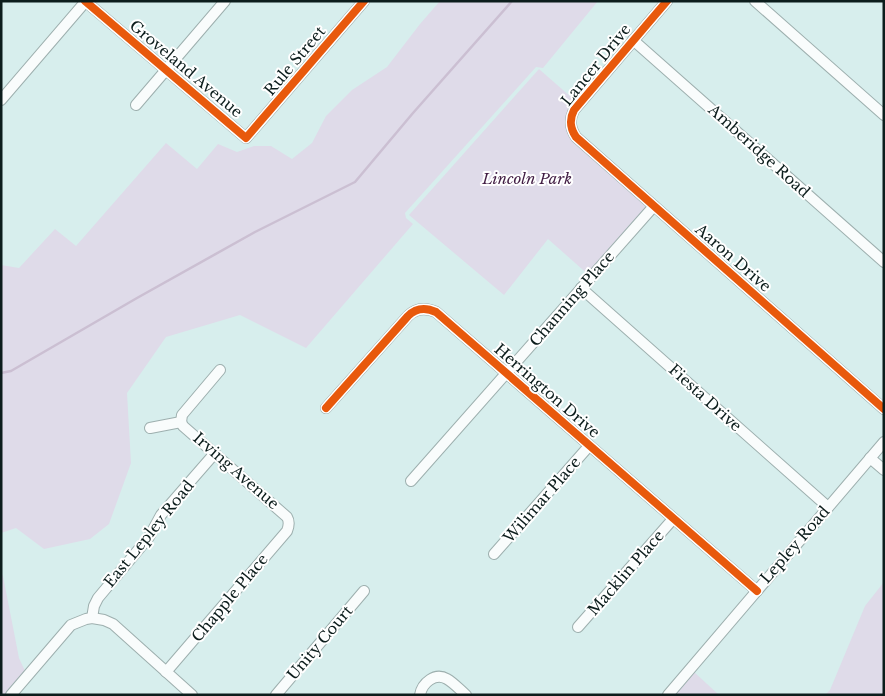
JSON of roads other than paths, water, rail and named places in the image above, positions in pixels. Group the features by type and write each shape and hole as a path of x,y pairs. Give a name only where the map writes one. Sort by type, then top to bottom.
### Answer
{"street":[{"path":"1,100 85,1"},
{"name":"Groveland Avenue","path":"85,1 246,138"},
{"path":"136,104 224,1"},
{"name":"Rule Street","path":"246,138 364,1"},
{"name":"Lancer Drive","path":"570,124 571,115 574,110 667,1"},
{"path":"755,1 884,114"},
{"name":"Amberidge Road","path":"633,40 884,262"},
{"name":"Aaron Drive","path":"570,124 576,137 884,409"},
{"name":"Channing Place","path":"411,481 654,206"},
{"name":"Fiesta Drive","path":"581,288 828,507"},
{"name":"Herrington Drive","path":"326,408 408,316 416,310 424,308 436,312 757,591"},
{"path":"150,428 182,422 182,415 220,370"},
{"name":"Irving Avenue","path":"182,422 183,426 287,517 289,521"},
{"name":"Lepley Road","path":"668,695 884,442"},
{"name":"Wilimar Place","path":"494,554 589,446"},
{"name":"East Lepley Road","path":"92,618 94,606 98,598 149,537 161,516 214,453"},
{"path":"870,458 884,470"},
{"name":"Macklin Place","path":"578,627 673,518"},
{"name":"Chapple Place","path":"166,672 287,531 289,521"},
{"name":"Unity Court","path":"276,695 364,592"},
{"path":"13,694 71,625 86,618 92,618 113,624 192,695"},
{"path":"420,695 425,683 437,677 448,679 466,695"}],"waterway":[{"path":"1,373 11,371 255,232 355,182 512,1"}],"park label":[{"name":"Lincoln Park","path":"527,179"}]}
